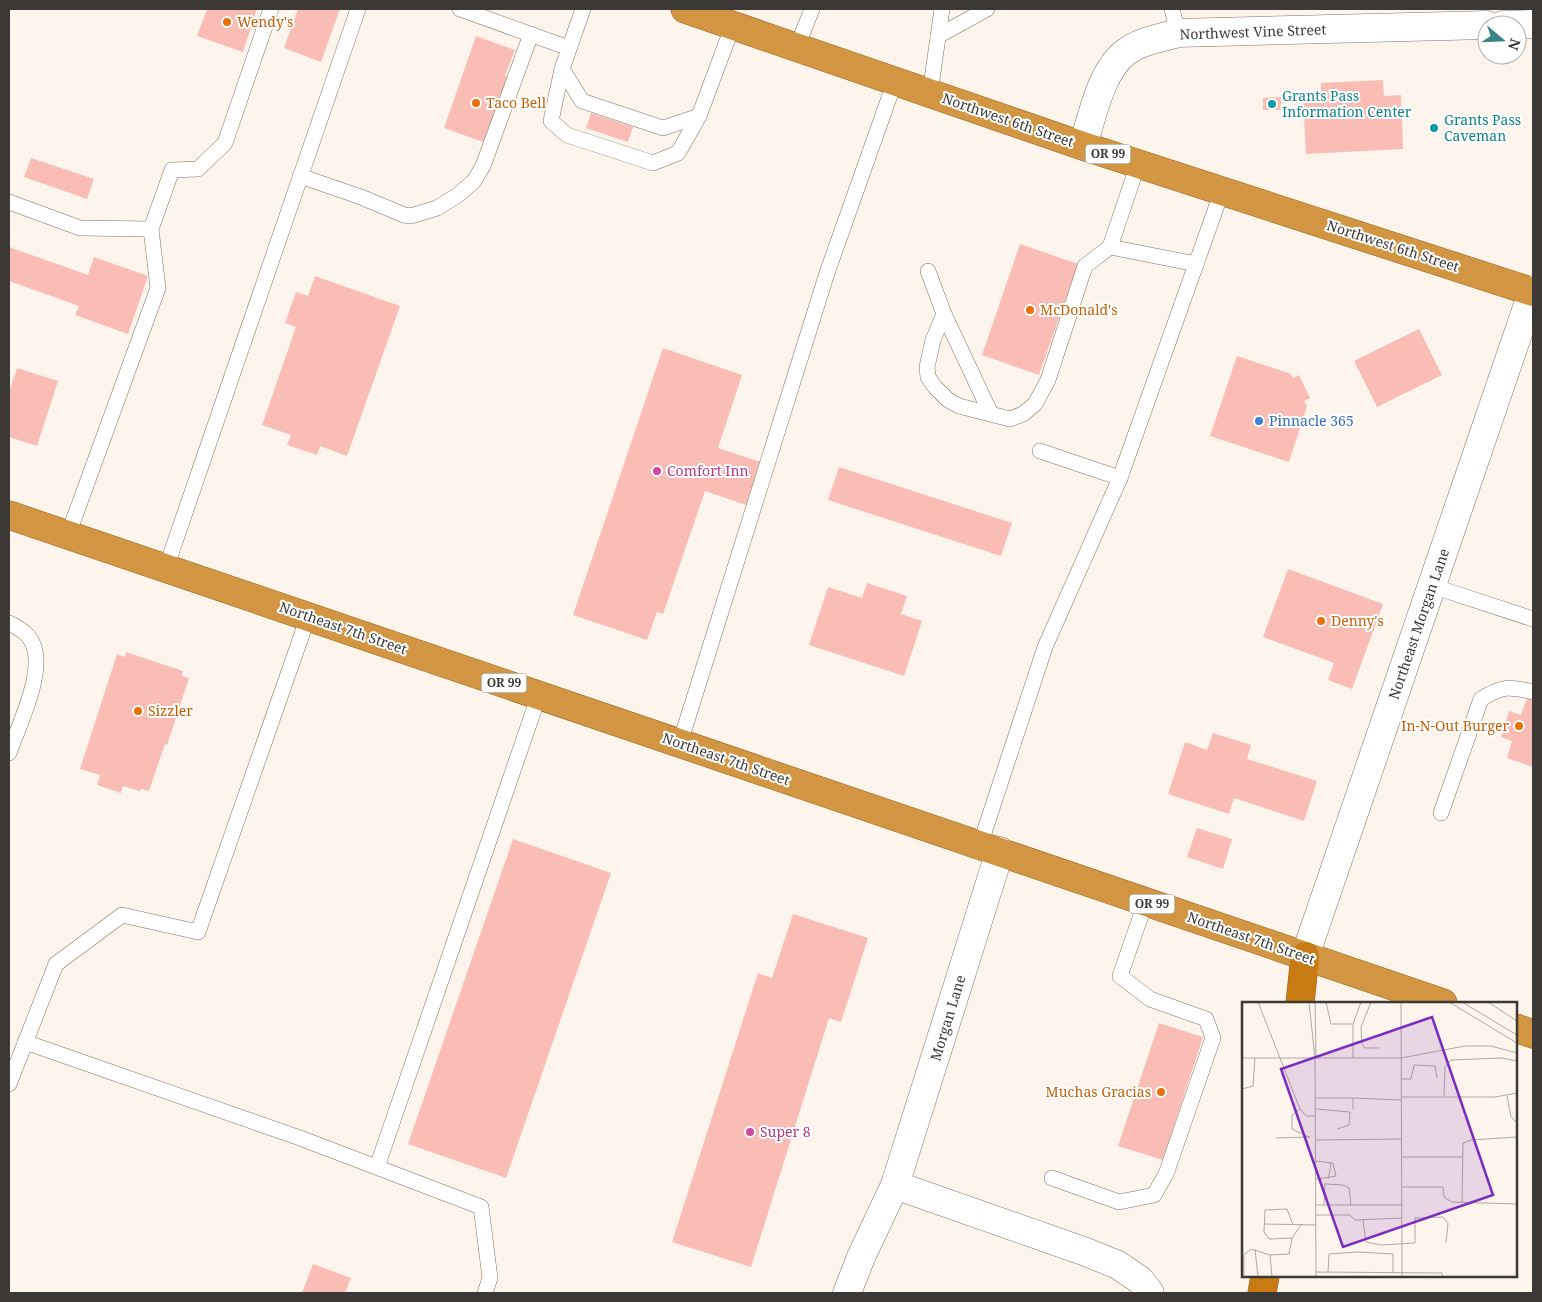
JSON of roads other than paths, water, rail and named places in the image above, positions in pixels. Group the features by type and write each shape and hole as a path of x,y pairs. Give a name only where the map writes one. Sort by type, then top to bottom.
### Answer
{"highway":[{"name":"Northwest 6th Street","path":"685,9 1082,146 1533,291"},
{"name":"Northeast 7th Street","path":"9,515 1440,1002"},
{"path":"1300,1002 1305,956"},
{"path":"1517,1028 1533,1034"},
{"path":"1262,1293 1265,1277"}],"street":[{"name":"Northwest Vine Street","path":"1082,146 1101,88 1112,66 1127,52 1145,43 1175,21 1477,25"},
{"name":"Northeast Morgan Lane","path":"1305,956 1533,291"},
{"name":"Morgan Lane","path":"847,1293 895,1185 990,848"},
{"path":"895,1185 1118,1265 1140,1280 1150,1293"}],"lane":[{"path":"68,535 158,288 152,229 172,170 198,169 225,143 271,9"},
{"path":"166,568 358,9"},
{"path":"460,9 569,48"},
{"path":"583,9 562,69 551,121 566,135 654,163 678,152 699,116 733,25"},
{"path":"797,47 812,9"},
{"path":"930,93 942,9"},
{"path":"938,36 987,9"},
{"path":"300,176 361,197 404,215 411,216 437,208 458,195 474,181 484,166 531,34"},
{"path":"562,69 582,101 663,128 699,116"},
{"path":"680,743 827,273 895,81"},
{"path":"944,314 933,340 927,366 928,377 948,400 959,406 990,412 1010,419 1023,414 1035,404 1048,380 1086,266 1110,247 1138,164"},
{"path":"990,848 1046,647 1120,478 1222,191"},
{"path":"9,202 80,228 152,229"},
{"path":"1110,247 1196,264"},
{"path":"928,271 944,314 990,412"},
{"path":"1040,451 1120,478"},
{"path":"1432,586 1533,619"},
{"path":"9,1084 56,964 122,914 198,932 308,617"},
{"path":"9,623 29,637 36,658 35,681 9,753"},
{"path":"1441,813 1481,700 1496,690 1515,688 1533,692"},
{"path":"377,1167 539,695"},
{"path":"1052,1178 1119,1202 1154,1196 1166,1174 1213,1038 1206,1019 1150,999 1120,976 1146,901"},
{"path":"25,1042 300,1138 481,1206 490,1278 485,1293"}],"place":[{"name":"Wendy's","path":"227,22"},
{"name":"Taco Bell","path":"476,103"},
{"name":"Grants Pass Information Center","path":"1272,104"},
{"name":"Grants Pass Caveman","path":"1434,128"},
{"name":"McDonald's","path":"1030,310"},
{"name":"Pinnacle 365","path":"1259,421"},
{"name":"Comfort Inn","path":"657,471"},
{"name":"Denny's","path":"1321,621"},
{"name":"Sizzler","path":"138,711"},
{"name":"In-N-Out Burger","path":"1519,726"},
{"name":"Muchas Gracias","path":"1161,1092"},
{"name":"Super 8","path":"750,1132"}]}
